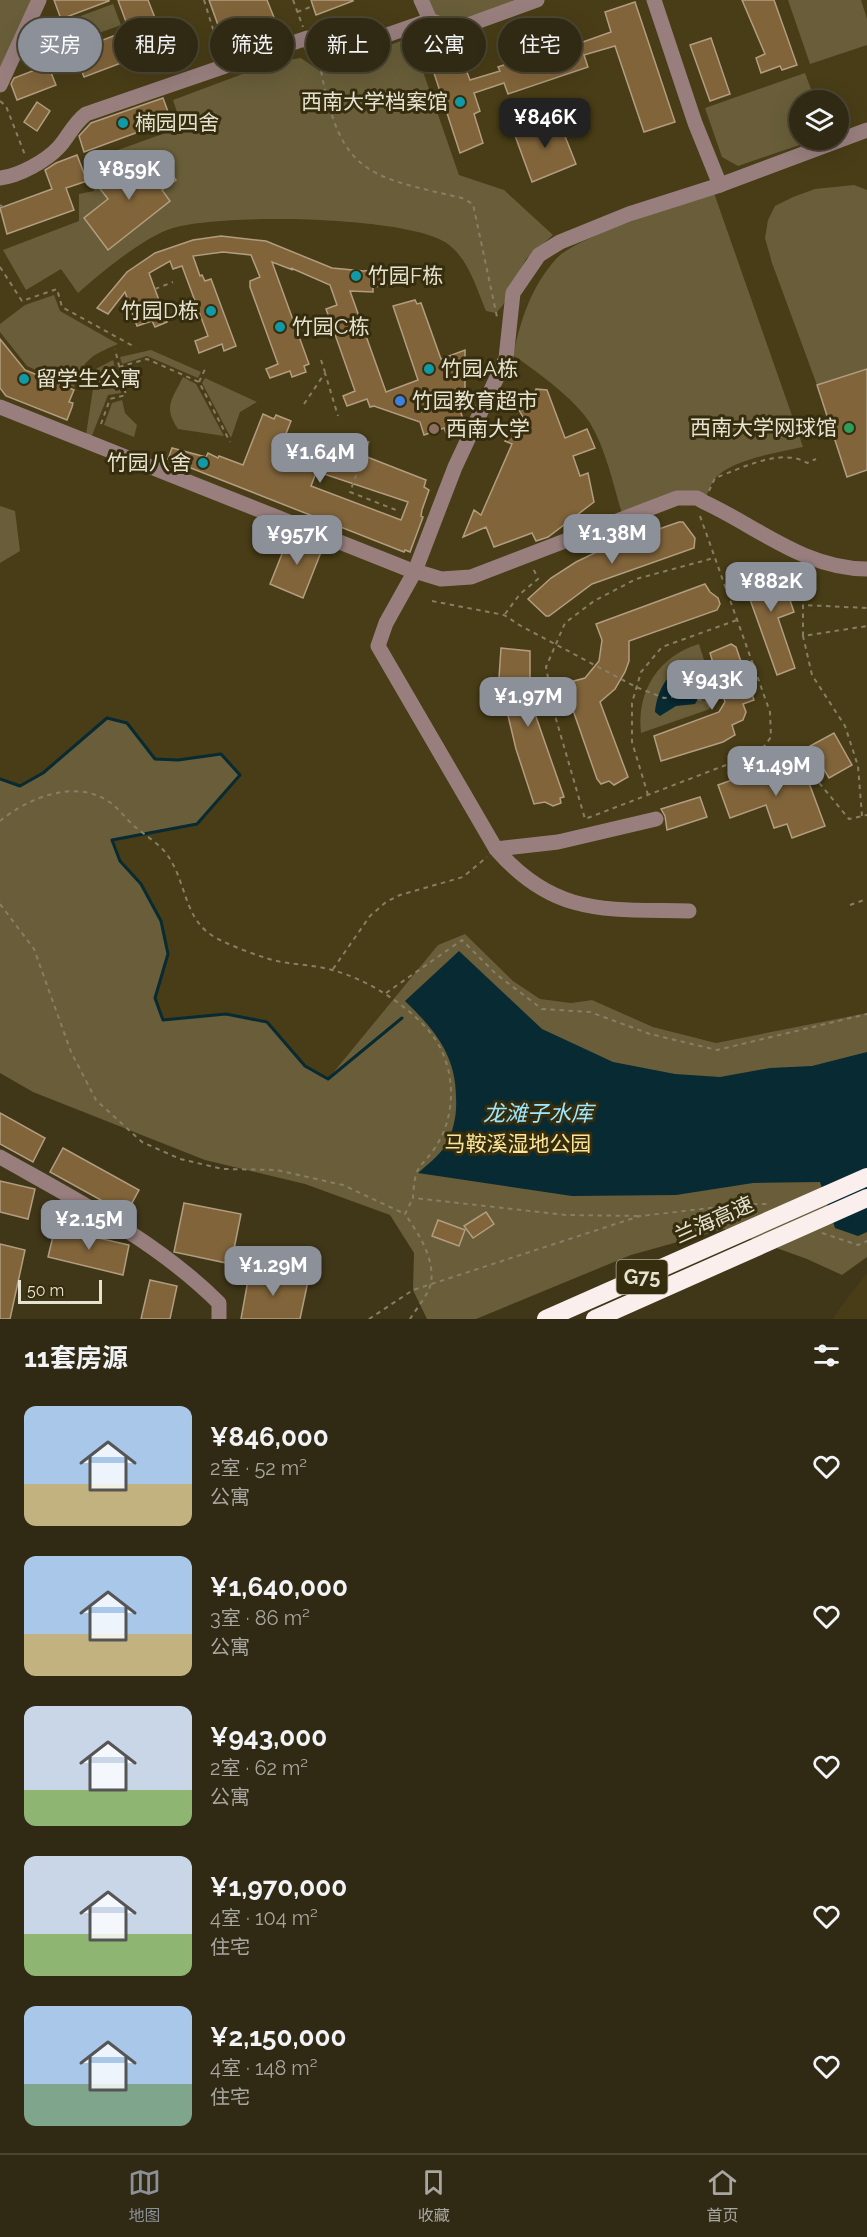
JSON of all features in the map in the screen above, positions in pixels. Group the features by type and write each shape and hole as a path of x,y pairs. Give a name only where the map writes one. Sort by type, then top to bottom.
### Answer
{"highway":[{"name":"兰海高速","path":"546,1319 867,1177"},
{"name":"兰海高速","path":"595,1319 867,1198"}],"lane":[{"path":"0,85 39,0"},
{"path":"421,0 429,18"},
{"path":"486,18 537,0"},
{"path":"654,0 695,123 720,185"},
{"path":"0,178 30,166 60,146 73,125 86,114 210,71"},
{"path":"689,911 595,908 565,901 545,892 509,865 493,844 378,646 386,622 415,572 456,467 506,358 513,293 538,255 560,242 629,214 720,185 867,130"},
{"path":"0,407 415,572 441,579 462,579 677,498 697,498 813,561 850,569 867,569"},
{"path":"493,844 558,842 656,819"},
{"path":"0,1157 88,1207 152,1247 199,1283 219,1303 219,1319"}],"path":[{"path":"204,0 210,20"},
{"path":"293,0 306,35"},
{"path":"297,12 313,6"},
{"path":"321,72 325,94 344,146 361,165 387,180 462,198 473,204 498,324"},
{"path":"0,101 6,106 30,166"},
{"path":"0,267 22,301 57,289 62,307 132,346"},
{"path":"155,289 173,282"},
{"path":"101,423 110,399 126,395 115,349"},
{"path":"119,367 147,359 199,382 230,442"},
{"path":"321,360 338,416"},
{"path":"199,382 206,367"},
{"path":"304,404 325,373"},
{"path":"369,441 350,492 396,510"},
{"path":"704,502 715,478 770,459 799,458 807,463 816,459"},
{"path":"700,518 771,711 771,737 760,752 585,819 555,719 546,668 565,623 594,601 636,579 714,558"},
{"path":"504,615 520,594 538,579"},
{"path":"432,601 504,615 555,645 636,687 664,698 686,695 708,703"},
{"path":"862,816 858,766 845,726 812,675 803,636 803,605 867,608"},
{"path":"648,795 632,742 632,703 641,672 662,647 737,620"},
{"path":"803,636 867,626"},
{"path":"708,703 718,694"},
{"path":"708,703 710,709"},
{"path":"802,762 849,819 867,815"},
{"path":"0,821 14,810 76,789 108,801 168,856 196,923 217,939 270,960 332,970 386,993 433,1036 447,1065 451,1096 449,1118 441,1135 414,1176 413,1198 405,1214"},
{"path":"332,970 370,916 386,902 400,895 463,877 493,844"},
{"path":"850,904 867,899"},
{"path":"0,904 34,949 71,1052 96,1100 142,1142 180,1159 223,1170 277,1170 343,1185 405,1214 423,1242 430,1267 431,1284 410,1319"},
{"path":"386,993 462,940 496,974 542,1009 590,1012 650,1034 717,1050 867,1014"},
{"path":"413,1198 566,1215 640,1216 747,1204 771,1205"},
{"path":"369,1319 413,1290 640,1216"},
{"path":"819,1232 858,1245 867,1241"}],"shaded area":[{"name":"西南大学","path":"0,0 867,0 867,1013 716,1043 653,1027 592,1000 571,1003 540,1000 513,981 465,934 438,945 328,1079 305,1066 267,1022 226,1014 163,1020 155,998 168,954 161,921 141,884 120,861 112,840 197,824 240,775 221,754 178,760 155,759 139,737 107,718 43,773 20,786 0,779"},
{"path":"867,1273 867,1319 833,1319 840,1308"}],"green space":[{"path":"0,0 34,0 25,18 18,18 18,32 0,68"},
{"path":"421,0 524,0 472,18 441,18 426,11"},
{"path":"788,0 861,0 867,19 867,45 810,64"},
{"path":"113,4 118,18 114,18 114,28 102,32 102,18 75,18"},
{"path":"402,40 402,72 423,72 459,175 504,190 553,235 526,259 503,305 496,313 486,311 465,264 453,248 445,242 423,233 351,222 264,219 190,224 156,235 109,267 78,293 61,269 26,290 3,250 79,221 79,194 94,191 90,160 182,127 173,100 248,72 294,72 294,59 301,58 306,62 306,72 390,72 390,45"},
{"path":"805,73 811,90 789,90 789,149 738,166 722,157 705,108"},
{"path":"854,185 867,190 867,369 817,385 772,263 765,238 768,220 775,206 793,197 815,189"},
{"path":"714,193 803,447 768,454 731,467 714,480 704,502 696,497 624,520 606,458 590,423 565,395 513,355 520,329 528,304 540,281 556,259 567,250 606,231"},
{"path":"54,295 60,311 118,344 101,351 90,359 81,370 74,387 27,366 0,332 0,324 25,305"},
{"path":"151,350 201,372 198,378 147,356 122,364 120,357"},
{"path":"113,360 121,393 108,395 91,438 86,435 96,369"},
{"path":"183,377 196,384 224,436 178,429 170,409"},
{"path":"205,378 257,402 240,412 231,438 202,383"},
{"path":"122,400 125,413 137,425 134,437 104,425 112,403"},
{"path":"0,506 15,511 20,551 0,563"},
{"path":"699,644 717,701 710,709 641,733 642,703 653,677 672,657"},
{"name":"马鞍溪湿地公园","path":"107,718 127,723 155,759 178,760 221,754 240,775 197,824 112,840 120,860 141,884 161,921 168,954 155,998 163,1020 226,1014 267,1022 305,1066 328,1079 438,945 465,934 513,981 540,999 571,1003 592,1000 653,1027 716,1043 867,1013 867,1257 842,1275 807,1259 724,1229 631,1255 476,1319 427,1319 413,1290 414,1253 390,1215 305,1184 205,1160 33,1092 0,1073 0,779 21,786 43,773"}],"water":[{"path":"684,665 691,670 694,681 690,687 701,693 695,704 676,706 660,716 655,712 660,691 672,673"},
{"name":"龙滩子水库","path":"459,951 542,1029 613,1062 675,1074 720,1077 770,1068 812,1066 867,1052 867,1232 858,1236 835,1228 820,1182 753,1183 676,1195 572,1196 418,1173 440,1153 451,1134 456,1110 455,1082 448,1056 441,1044 425,1022 405,1001"}],"building":[{"path":"54,0 109,0 64,18 61,18"},
{"path":"118,0 148,0 155,18 125,18"},
{"path":"209,0 267,0 274,18 215,18"},
{"path":"311,0 353,0 353,1 316,15"},
{"path":"742,0 774,0 797,65 782,70 780,66 761,73 756,58 765,54"},
{"path":"635,2 675,122 644,132 615,46 584,55 588,67 582,69 582,42 611,32 605,12"},
{"path":"114,36 114,66 102,70 102,40"},
{"path":"711,38 730,94 710,101 690,45"},
{"path":"30,72 51,72 56,85 17,100 11,84 14,78"},
{"path":"82,72 97,72 84,77"},
{"path":"434,72 467,72 470,80 498,72 573,72 508,94 504,83 474,93 480,111 474,114 483,143 460,153"},
{"name":"楠园四舍","path":"163,98 171,120 84,152 79,136 91,123"},
{"path":"37,102 50,111 37,131 24,122"},
{"path":"557,116 576,164 532,182 514,133"},
{"path":"77,155 87,181 66,188 74,210 7,234 0,208 52,189 45,170"},
{"path":"132,158 146,176 163,164 176,180 162,190 170,201 108,250 84,218 108,199 97,185"},
{"path":"221,236 266,241 332,268 364,271 402,266 406,283 373,287 373,292 350,291 386,392 418,380 393,306 415,300 417,304 421,303 441,359 465,350 465,406 459,408 464,421 460,422 462,428 446,433 444,428 424,435 420,422 374,406 370,407 367,399 347,406 343,396 355,391 326,309 337,305 330,285 291,268 293,270 272,262 309,364 304,366 306,372 292,377 290,371 270,378 266,369 278,364 250,287 250,281 260,277 251,255 223,252 193,256 200,276 202,275 205,281 211,279 236,346 224,351 222,344 199,353 195,341 208,336 182,266 173,269 170,261 149,273 167,322 155,327 152,321 137,326 125,292 108,314 97,308 127,272 155,253 193,240"},
{"name":"留学生公寓","path":"0,339 25,370 74,390 69,402 73,403 67,420 6,396 0,388"},
{"name":"西南大学网球馆","path":"867,369 867,470 847,477 817,385"},
{"path":"536,389 547,390 565,438 587,429 595,448 573,456 580,476 588,473 594,502 548,537 536,541 532,533 494,547 486,527 463,537 474,510 481,515 512,444 505,441 510,430 527,424 519,410 527,391 534,394"},
{"path":"263,414 274,419 276,415 291,421 280,449 319,465 311,486 401,520 408,502 318,472 330,441 352,444 359,447 357,453 426,480 424,487 429,490 422,510 421,516 423,517 410,552 405,550 404,552 168,459 172,448 206,457 208,453 243,465"},
{"path":"683,522 695,538 694,548 592,584 549,616 546,616 528,599 551,578 576,562 607,547"},
{"path":"290,534 323,547 303,598 270,584"},
{"path":"778,565 794,612 778,618 795,668 777,675 742,577"},
{"path":"705,584 718,598 720,604 717,610 629,641 629,661 625,672 615,689 600,702 628,777 614,785 609,781 601,784 597,779 566,690 570,682 585,678 599,661 602,640 596,624"},
{"path":"731,644 736,647 754,700 743,704 746,712 743,720 732,725 735,735 723,742 661,761 654,736 719,712 725,702 710,653"},
{"path":"501,648 530,651 530,688 534,711 564,797 560,798 561,803 553,806 545,802 534,804 516,749 499,678"},
{"path":"834,733 852,765 829,778 810,746"},
{"path":"799,756 825,826 792,838 787,824 774,828 766,805 730,818 718,785"},
{"path":"700,797 707,817 667,830 665,816 661,809"},
{"path":"0,1113 45,1138 33,1162 0,1144"},
{"path":"63,1148 139,1190 126,1214 50,1172"},
{"path":"0,1181 35,1189 28,1219 0,1212"},
{"path":"184,1203 241,1214 231,1264 174,1252"},
{"path":"486,1212 494,1224 473,1238 464,1226"},
{"path":"438,1220 465,1230 459,1246 432,1236"},
{"path":"55,1228 129,1245 123,1275 48,1257"},
{"path":"0,1244 25,1250 10,1319 0,1319"},
{"path":"250,1269 308,1281 300,1319 241,1319"},
{"path":"150,1280 177,1286 170,1319 141,1319"}],"waterway":[{"path":"0,779 20,786 43,773 107,718 127,723 155,759 178,760 221,754 240,775 197,824 112,840 120,861 141,884 161,921 168,954 155,998 163,1020 226,1014 267,1022 305,1066 328,1079 402,1018"}],"place":[{"name":"西南大学档案馆","path":"460,102"},
{"name":"楠园四舍","path":"123,123"},
{"name":"竹园F栋","path":"356,276"},
{"name":"竹园D栋","path":"211,311"},
{"name":"竹园C栋","path":"280,327"},
{"name":"竹园A栋","path":"429,369"},
{"name":"留学生公寓","path":"24,379"},
{"name":"竹园教育超市","path":"400,401"},
{"name":"西南大学网球馆","path":"849,428"},
{"name":"西南大学","path":"434,429"},
{"name":"竹园八舍","path":"203,463"}]}
